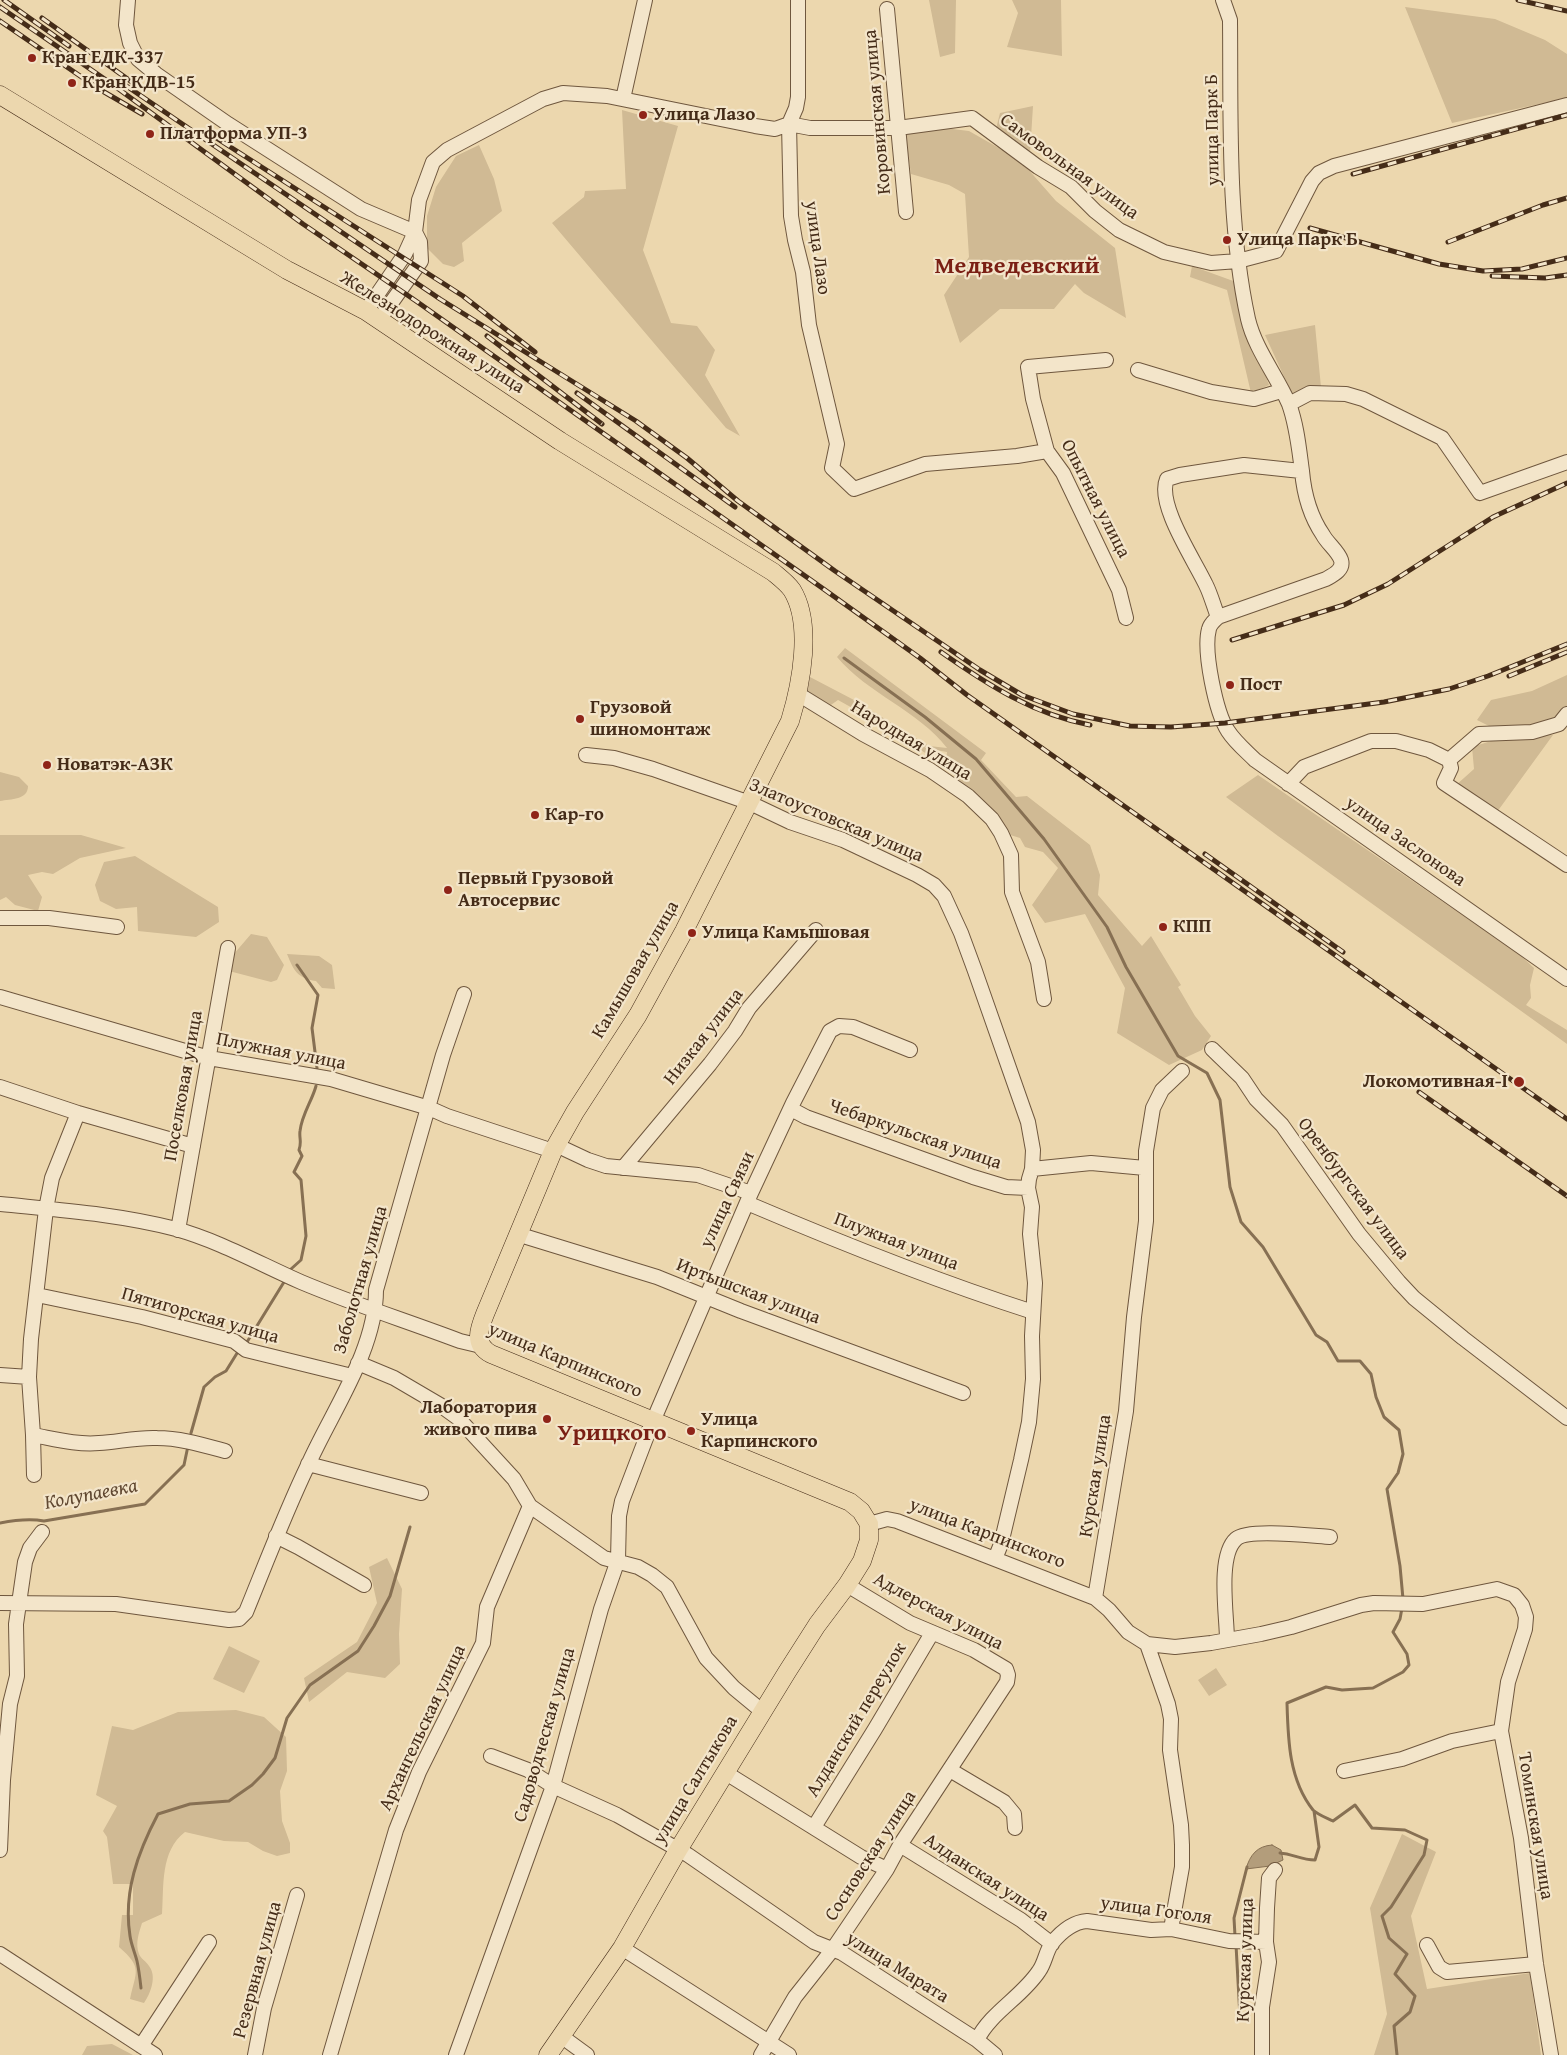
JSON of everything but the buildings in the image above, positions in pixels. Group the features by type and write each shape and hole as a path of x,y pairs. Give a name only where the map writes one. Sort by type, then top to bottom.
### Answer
{"main road":[{"name":"Железнодорожная улица","path":"0,95 287,270 373,316 560,441 773,572 791,589 800,607"},
{"name":"Камышовая улица","path":"481,1346 478,1337 479,1328 554,1148 661,974 750,803 790,721 798,694 803,642 800,607"},
{"name":"улица Карпинского","path":"481,1346 490,1354 844,1498 857,1506 866,1516 869,1524"},
{"name":"улица Салтыкова","path":"548,2055 622,1948 678,1850 817,1624 847,1585 865,1553 869,1540 869,1524"}],"street":[{"path":"128,0 126,24 130,43 138,59 156,74 228,124 361,209 415,232 420,242 421,261 373,316"},
{"path":"623,99 645,0"},
{"name":"улица Лазо","path":"798,0 798,97 796,108 788,124 792,224 803,272 809,325 837,444 832,468 854,489 925,464 1017,456 1047,451"},
{"name":"улица Парк Б","path":"1218,617 1326,579 1337,573 1341,560 1323,537 1311,513 1302,471 1299,444 1289,404 1249,322 1238,260 1231,129 1230,20 1223,0"},
{"name":"Коровинская улица","path":"887,9 906,212"},
{"name":"Самовольная улица","path":"415,232 419,200 433,162 447,150 515,112 551,96 563,93 584,93 623,99 776,129 788,124 810,128 898,128 972,118 1038,167 1071,187 1095,211 1119,230 1164,252 1211,263 1238,260 1276,251 1312,181 1319,173 1334,166 1567,105"},
{"name":"Опытная улица","path":"1106,360 1028,367 1032,399 1047,451 1064,473 1119,590 1126,618"},
{"path":"1138,370 1211,392 1254,399 1281,391"},
{"path":"1289,404 1310,393 1346,394 1363,399 1442,438 1480,493 1567,462"},
{"path":"1218,617 1207,587 1171,518 1164,490 1167,479 1180,475 1244,465 1302,471"},
{"name":"улица Заслонова","path":"1218,617 1208,629 1211,675 1227,730 1254,760 1567,978"},
{"name":"Народная улица","path":"798,694 863,734 930,770 968,796 992,819 1002,833 1011,855 1012,892 1038,962 1044,999"},
{"path":"1449,760 1479,734 1532,732 1564,723"},
{"path":"1288,784 1304,767 1371,741 1396,741 1429,750 1449,760 1451,768 1444,783 1567,865"},
{"name":"Златоустовская улица","path":"586,755 614,758 653,769 750,803 790,822 843,840 934,885 944,896 961,933 1028,1122 1033,1150 1028,1188"},
{"path":"0,918 49,918 116,927"},
{"name":"Низкая улица","path":"623,1168 710,1064 735,1031 749,1008 816,930"},
{"name":"Поселковая улица","path":"178,1230 228,948"},
{"name":"Заболотная улица","path":"19,1604 94,1603 229,1620 240,1619 246,1612 276,1536 308,1464 358,1362 376,1309 376,1290 443,1055 464,994"},
{"name":"Плужная улица","path":"0,998 209,1058 331,1079 429,1108 447,1116 588,1160 623,1168 690,1174 749,1198 812,1231 975,1293 1033,1312"},
{"name":"улица Связи","path":"652,1421 749,1198 826,1038 835,1027 853,1028 910,1050"},
{"name":"Оренбургская улица","path":"1212,1049 1242,1078 1256,1099 1282,1125 1359,1234 1414,1298 1567,1418"},
{"name":"Курская улица","path":"1095,1598 1126,1411 1134,1317 1146,1221 1145,1168 1154,1108 1162,1090 1182,1071"},
{"path":"0,1087 78,1113 193,1146"},
{"name":"Чебаркульская улица","path":"791,1109 973,1178 1006,1187 1028,1188"},
{"path":"34,1475 34,1435 29,1377 46,1209 52,1178 78,1113"},
{"path":"783,1126 806,1116"},
{"path":"1032,1169 1092,1163 1145,1168"},
{"path":"995,1559 1001,1544 1014,1493 1029,1422 1033,1379 1033,1312 1036,1282 1030,1234 1032,1207 1028,1188"},
{"name":"улица Карпинского","path":"0,1204 97,1214 149,1222 178,1230 203,1238 303,1282 460,1342 481,1346"},
{"name":"Иртышская улица","path":"517,1234 657,1277 706,1295 741,1311 963,1393"},
{"name":"Пятигорская улица","path":"37,1295 142,1317 234,1342 246,1350 352,1376"},
{"path":"358,1362 394,1378 458,1418 488,1448 514,1479 530,1506 604,1558 618,1560 638,1567 667,1587 706,1658 734,1688 763,1712"},
{"path":"0,1375 29,1377"},
{"name":"Садоводческая улица","path":"456,2055 553,1786 601,1609 618,1560 619,1516 622,1501 652,1421"},
{"path":"34,1435 80,1443 99,1444 139,1438 159,1438 186,1441 225,1451"},
{"path":"308,1464 421,1493"},
{"name":"Архангельская улица","path":"330,2055 396,1830 420,1772 484,1643 487,1606 530,1506"},
{"name":"улица Карпинского","path":"869,1524 887,1519 897,1521 1095,1598"},
{"path":"0,1850 5,1704 17,1676 18,1655 15,1640 26,1562 30,1548 42,1532"},
{"path":"1095,1598 1109,1610 1128,1632 1146,1644 1175,1647 1227,1640 1226,1555 1235,1539 1259,1533 1330,1537"},
{"path":"276,1536 364,1585"},
{"name":"Адлерская улица","path":"847,1585 910,1623 974,1650 1006,1669 1008,1675"},
{"name":"Томинская улица","path":"1227,1640 1291,1627 1361,1605 1374,1603 1423,1604 1497,1589 1514,1595 1522,1605 1526,1617 1525,1629 1508,1682 1501,1731 1521,1838 1536,1964 1551,2055"},
{"path":"0,1604 19,1604"},
{"name":"Алданский переулок","path":"814,1827 876,1730 932,1633"},
{"path":"1146,1644 1168,1704 1170,1750 1182,1826 1182,1867 1171,1929"},
{"name":"Сосновская улица","path":"761,2055 795,1997 833,1950 886,1869 1007,1682 1008,1675"},
{"path":"1344,1771 1402,1759 1479,1734 1501,1731"},
{"name":"улица Марата","path":"491,1756 528,1770 553,1786 617,1815 688,1855 814,1942 842,1953 977,2040 990,2053"},
{"path":"950,1770 1004,1802 1014,1814 1016,1828"},
{"path":"726,1773 861,1857 886,1869"},
{"name":"Алданская улица","path":"900,1845 1021,1920 1052,1944"},
{"name":"Курская улица","path":"1262,2055 1262,2007 1269,1962 1266,1942 1269,1878 1275,1870"},
{"name":"Резервная улица","path":"255,2055 264,2008 297,1895"},
{"name":"улица Гоголя","path":"977,2040 984,2026 1018,1995 1040,1971 1052,1944 1072,1925 1080,1922 1087,1921 1151,1930 1171,1929 1229,1941 1266,1942"},
{"path":"141,2046 209,1942"},
{"path":"1427,1945 1439,1967 1447,1972 1536,1964"},
{"path":"622,1948 789,2055"},
{"path":"0,1954 155,2055"},
{"path":"561,2036 588,2055"}],"shaded area":[{"path":"929,0 956,0 955,53 940,57"},
{"path":"1012,0 1061,0 1062,56 1007,47 1018,13"},
{"path":"1405,7 1495,19 1545,40 1567,54 1567,98 1452,123"},
{"path":"1033,106 1030,153 995,133 1000,113"},
{"path":"622,110 678,126 643,250 671,323 697,326 715,350 705,375 740,436 726,428 552,223 584,197 585,191 626,189"},
{"path":"936,127 969,131 1020,160 1056,201 1115,248 1126,318 1084,293 1075,284 1054,309 1000,309 960,343 944,295 969,257 965,194 949,185 911,174 905,133"},
{"path":"479,145 494,179 502,211 462,243 464,261 454,267 443,264 427,248 427,216 436,187 456,156"},
{"path":"1192,266 1236,282 1248,330 1269,385 1251,393 1227,290 1190,277"},
{"path":"1315,325 1321,387 1292,394 1265,335"},
{"path":"845,648 986,753 981,760 1016,797 1027,796 1090,845 1100,875 1098,895 1142,946 1151,936 1181,985 1178,987 1195,1016 1211,1036 1202,1050 1169,1065 1117,1033 1125,988 1085,914 1045,923 1032,905 1058,868 1043,852 1025,847 1020,838 1007,834 946,766 947,752 936,750 927,754 838,700 828,707 807,694 810,677 854,700 929,746 947,748 922,723 849,670 837,657"},
{"path":"1567,675 1567,708 1547,724 1491,727 1477,720 1491,700 1532,691"},
{"path":"1553,735 1497,812 1455,786 1474,769 1472,747 1504,737"},
{"path":"0,772 19,777 28,786 25,794 18,798 0,801"},
{"path":"1258,775 1519,954 1534,968 1530,985 1531,998 1526,1005 1567,1030 1567,1044 1226,797"},
{"path":"0,835 81,835 126,848 80,858 53,874 42,872 28,875 42,897 38,911 15,905 6,897 0,900"},
{"path":"135,856 218,907 219,922 196,937 138,931 137,907 116,909 100,901 95,885 104,862"},
{"path":"251,934 267,937 284,965 277,980 271,982 229,971 233,955"},
{"path":"287,954 319,956 332,965 335,989 322,988 316,981 300,976 294,969"},
{"path":"387,1558 402,1589 399,1634 400,1664 385,1678 347,1672 309,1702 304,1678 357,1642 377,1603 369,1567"},
{"path":"229,1646 260,1661 244,1693 213,1679"},
{"path":"1216,1668 1227,1685 1209,1696 1198,1680"},
{"path":"236,1710 264,1717 286,1737 287,1771 280,1791 282,1821 290,1843 290,1853 277,1856 263,1851 248,1842 224,1841 185,1832 171,1849 167,1859 162,1914 142,1923 137,1942 139,1954 149,1966 153,1975 151,1990 144,2003 130,1999 136,1970 135,1965 119,1947 122,1915 133,1915 133,1884 113,1884 107,1837 103,1831 117,1806 96,1795 112,1726 133,1730 178,1712"},
{"path":"1402,1834 1436,1852 1411,1916 1427,1989 1530,1973 1541,2055 1374,2055 1387,2014 1370,1908"},
{"path":"1272,1845 1281,1850 1283,1860 1270,1866 1246,1869 1250,1859 1258,1849"},
{"path":"112,2044 133,2055 82,2055 87,2046"}],"waterway":[{"path":"844,658 925,717 976,759 1044,839 1107,927 1126,967 1178,1056 1207,1073 1220,1100 1230,1187 1241,1222 1263,1247 1316,1335 1327,1342 1338,1361 1360,1361 1371,1374 1376,1397 1384,1417 1399,1430 1403,1454 1398,1473 1387,1489 1400,1566 1403,1599"},
{"name":"Колупаевка","path":"297,965 318,995 312,1028 317,1068"},
{"name":"Колупаевка","path":"291,1269 301,1260 306,1236 301,1180 294,1172 302,1156 299,1150 301,1125 316,1086"},
{"name":"Колупаевка","path":"247,1342 284,1282"},
{"name":"Колупаевка","path":"191,1433 204,1387 215,1377 226,1371 239,1350"},
{"name":"Колупаевка","path":"0,1523 22,1520 44,1521 145,1504 184,1465 188,1446"},
{"path":"141,1988 137,1961 130,1936 129,1904 134,1873 144,1843 158,1814 190,1804 229,1801 252,1785 263,1774 275,1758 287,1718 310,1685 358,1651 374,1626 390,1596 410,1527"},
{"path":"1397,2055 1394,2026 1410,2012 1415,1996 1395,1974 1407,1954 1389,1938 1382,1916 1391,1907 1424,1855 1427,1840 1405,1830 1372,1828 1355,1805 1333,1821 1313,1810 1305,1798 1294,1773 1289,1745 1287,1703 1326,1687 1342,1690 1373,1688 1403,1672 1409,1665 1407,1654 1393,1632 1400,1619 1402,1608"},
{"path":"1280,1853 1315,1860 1319,1847 1314,1811"},
{"path":"1235,1936 1234,1918 1247,1867"},
{"path":"1236,1945 1240,2017"}],"railway":[{"path":"4,0 69,46"},
{"path":"1518,0 1567,11"},
{"path":"0,7 109,82 303,224 416,301 825,590 920,658 967,695 1567,1119"},
{"path":"42,18 136,85"},
{"path":"0,21 99,89 142,114"},
{"path":"125,85 440,299 636,421 687,458 738,501 835,571 980,670 1022,695 1073,714 1130,726 1171,727 1225,723 1384,702 1449,689 1488,676 1567,644"},
{"path":"1353,174 1567,115"},
{"path":"207,132 463,296 535,352"},
{"path":"1448,242 1543,205 1567,198"},
{"path":"1310,228 1439,264 1483,271 1522,269 1567,258"},
{"path":"1492,276 1545,278 1567,275"},
{"path":"487,336 602,424"},
{"path":"577,393 735,507"},
{"path":"1232,640 1344,605 1388,584 1493,517 1567,483"},
{"path":"941,652 994,687 1030,706 1049,714 1090,725"},
{"path":"1509,676 1567,652"},
{"path":"1205,854 1343,952"},
{"path":"1419,1092 1567,1196"}],"place":[{"name":"Кран ЕДК-337","path":"32,58"},
{"name":"Кран КДВ-15","path":"72,83"},
{"name":"Улица Лазо","path":"643,115"},
{"name":"Платформа УП-3","path":"150,134"},
{"name":"Улица Парк Б","path":"1227,240"},
{"name":"Пост","path":"1230,685"},
{"name":"Грузовой шиномонтаж","path":"580,719"},
{"name":"Новатэк-АЗК","path":"47,765"},
{"name":"Кар-го","path":"535,815"},
{"name":"Первый Грузовой Автосервис","path":"448,890"},
{"name":"КПП","path":"1163,927"},
{"name":"Улица Камышовая","path":"692,933"},
{"name":"Локомотивная-I","path":"1519,1082"},
{"name":"Лаборатория живого пива","path":"547,1419"},
{"name":"Улица Карпинского","path":"691,1431"}],"district":[{"name":"Медведевский","path":"1017,267"},
{"name":"Урицкого","path":"612,1434"}]}
